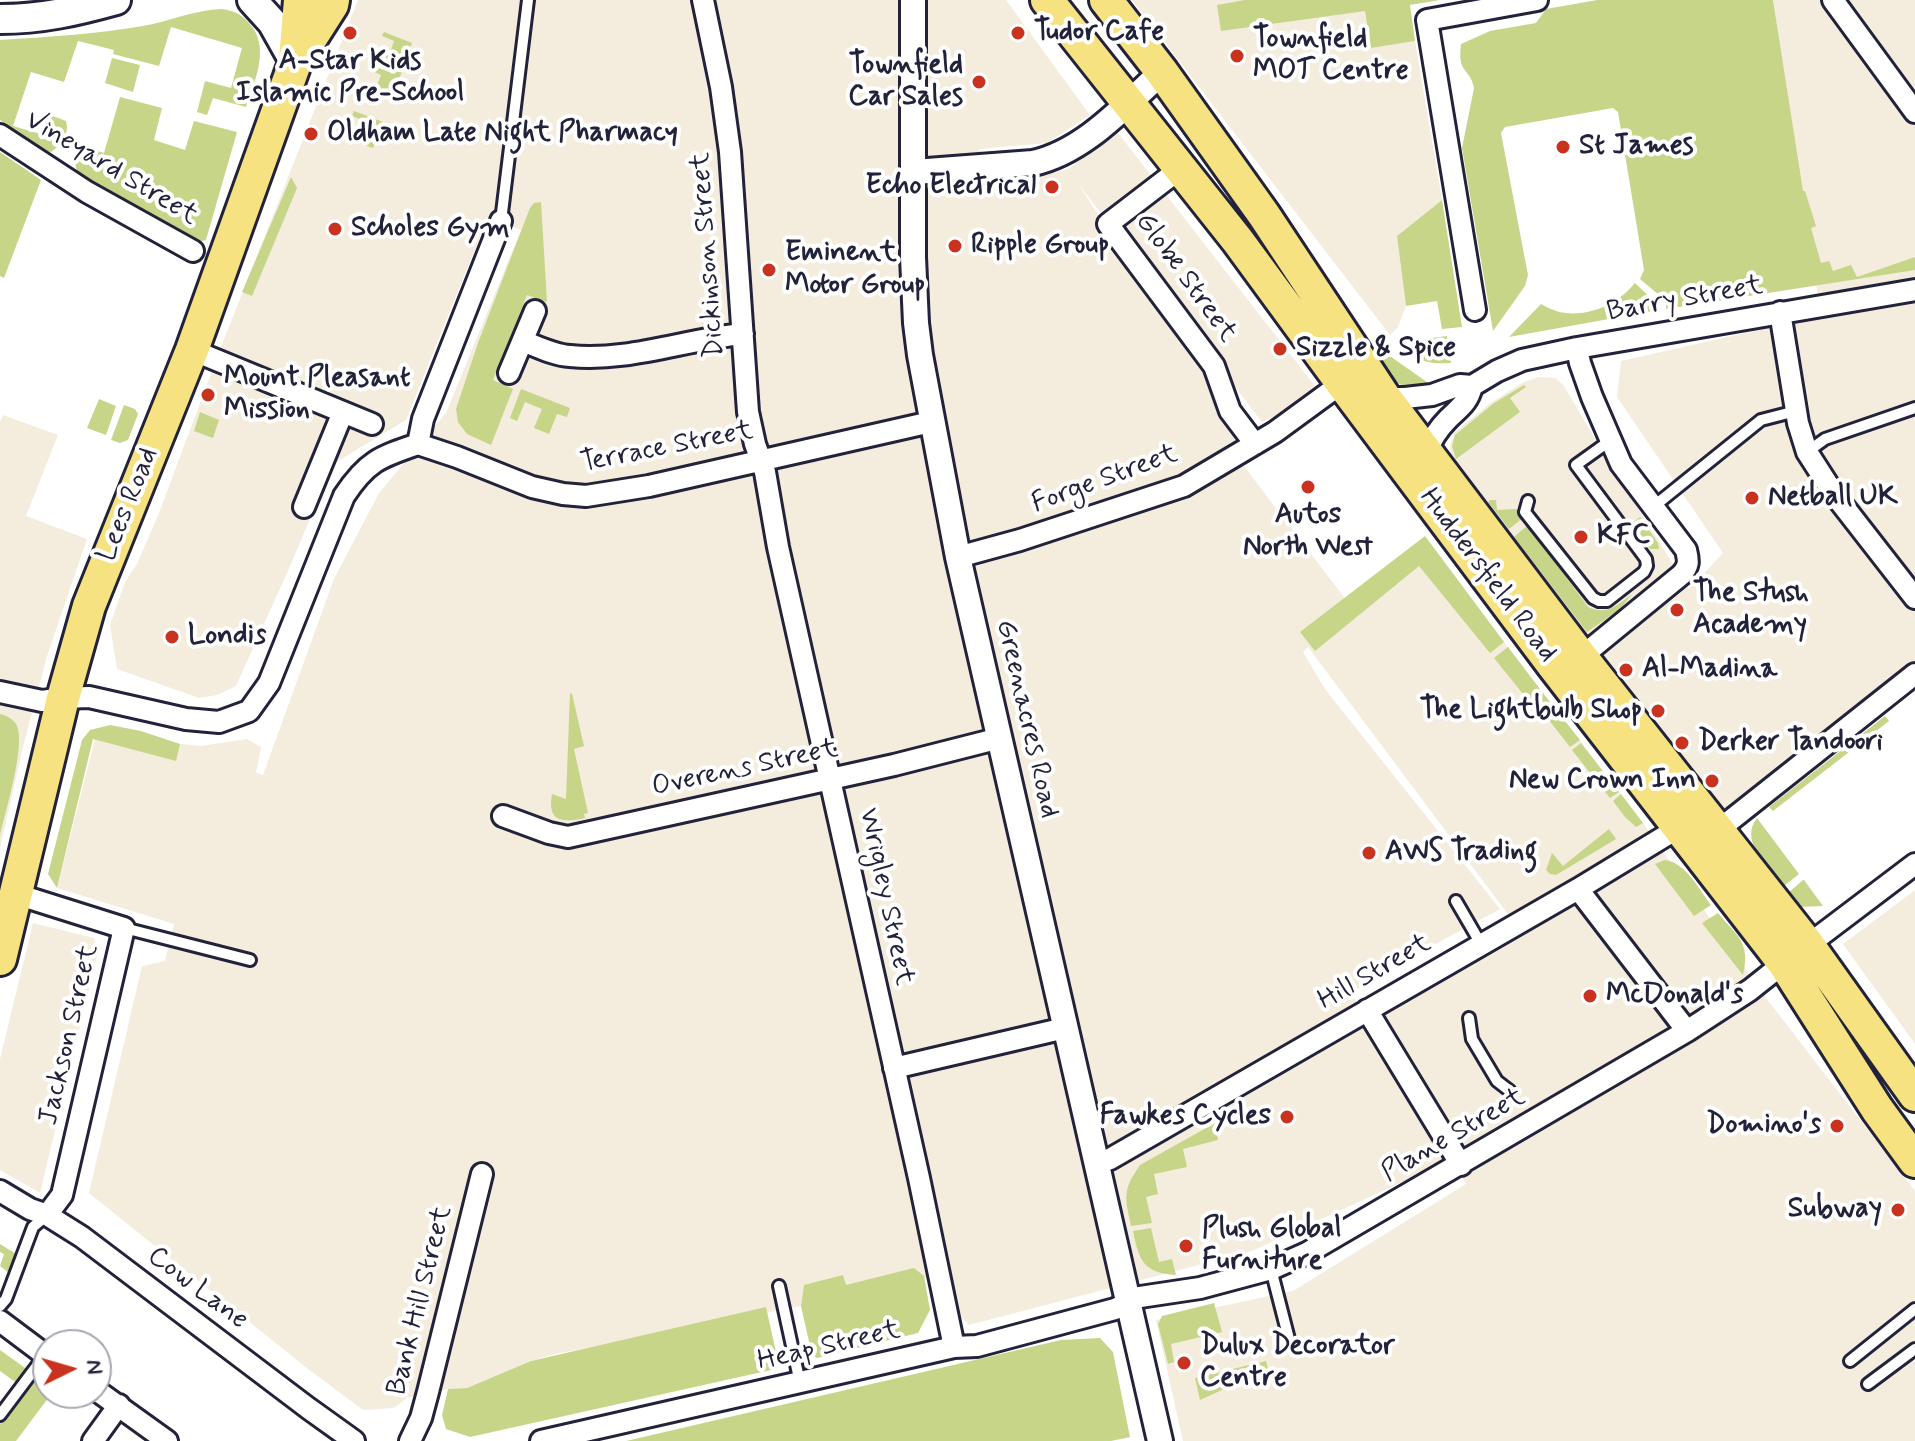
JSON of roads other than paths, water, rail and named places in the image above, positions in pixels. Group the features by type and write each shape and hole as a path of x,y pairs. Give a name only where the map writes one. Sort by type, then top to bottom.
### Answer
{"main road":[{"path":"0,19 31,19 116,0"},
{"path":"252,0 272,22 295,63"},
{"name":"Lees Road","path":"295,63 300,0"},
{"name":"Lees Road","path":"0,959 63,698 89,606 192,350 295,63 333,0"},
{"name":"Huddersfield Road","path":"1047,0 1248,254 1553,665 1680,827 1909,1074"},
{"name":"Huddersfield Road","path":"1106,0 1162,72 1264,215 1385,398 1717,831 1796,954 1877,1109 1915,1161"}],"street":[{"name":"Dickinson Street","path":"703,0 721,87 730,152 748,412 760,459"},
{"name":"Greenacres Road","path":"913,0 913,257 916,323 931,422 958,557 1160,1441"},
{"path":"1475,310 1427,20 1537,0"},
{"path":"1833,0 1915,112"},
{"path":"914,172 1033,163 1049,159 1091,134 1162,72"},
{"name":"Vineyard Street","path":"0,135 87,192 193,251"},
{"name":"Globe Street","path":"1181,168 1108,224 1214,366 1230,411 1255,444"},
{"path":"0,692 42,701 98,698 186,719 219,722 249,711 269,683 344,496 370,464 418,444 423,419 501,221"},
{"name":"Barry Street","path":"1385,398 1432,395 1460,385 1472,386 1522,360 1577,348 1915,290"},
{"path":"509,373 535,311"},
{"path":"1780,312 1796,411 1807,452 1834,494 1915,598"},
{"path":"523,341 553,353 592,357 743,334"},
{"path":"1577,348 1587,384 1621,464 1686,550 1688,558 1688,567 1681,575 1581,657"},
{"path":"192,350 372,424"},
{"name":"Forge Street","path":"958,557 1184,486 1275,432 1342,383"},
{"name":"Barry Street","path":"1426,453 1432,438 1469,399 1472,386"},
{"path":"304,507 343,412"},
{"name":"Terrace Street","path":"418,444 532,487 586,496 649,486 931,422"},
{"name":"Wrigley Street","path":"760,459 954,1347"},
{"path":"1717,831 1915,674"},
{"name":"Overens Street","path":"503,816 568,837 894,765 1000,738"},
{"name":"Hill Street","path":"1096,1164 1110,1159 1578,889 1680,827"},
{"name":"Plane Street","path":"1127,1302 1200,1288 1271,1269 1307,1253 1687,1031 1750,990 1915,864"},
{"path":"1578,889 1687,1031"},
{"name":"Jackson Street","path":"16,894 124,928 62,1195 47,1215"},
{"path":"1367,1010 1461,1165"},
{"path":"894,1068 1065,1028"},
{"name":"Bank Hill Street","path":"410,1441 421,1418 482,1174"},
{"name":"Cow Lane","path":"0,1191 82,1237 354,1441"},
{"name":"Heap Street","path":"541,1441 954,1347 977,1346 1115,1309 1127,1302"},
{"path":"0,1321 32,1345"},
{"path":"112,1400 167,1441"},
{"path":"93,1441 119,1405"}],"lane":[{"path":"501,221 528,0"},
{"path":"1807,452 1825,439 1915,408"},
{"path":"1653,507 1761,420 1796,411"},
{"path":"1528,501 1525,512 1593,598 1607,601 1644,572 1647,566 1646,559 1576,465 1611,440"},
{"path":"1456,901 1481,944"},
{"path":"124,928 250,960"},
{"path":"1469,1018 1472,1039 1497,1081 1510,1091"},
{"path":"0,1306 6,1299 33,1227 47,1215"},
{"path":"1271,1269 1290,1343"},
{"path":"779,1286 800,1383"},
{"path":"1850,1361 1915,1309"},
{"path":"1868,1384 1915,1349"},
{"path":"0,1415 32,1375"}],"place":[{"name":"A-Star Kids Islamic Pre-School","path":"350,33"},
{"name":"Tudor Cafe","path":"1018,33"},
{"name":"Townfield MOT Centre","path":"1237,56"},
{"name":"Townfield Car Sales","path":"979,82"},
{"name":"Oldham Late Night Pharmacy","path":"311,134"},
{"name":"St James","path":"1563,147"},
{"name":"Echo Electrical","path":"1052,187"},
{"name":"Scholes Gym","path":"335,229"},
{"name":"Ripple Group","path":"955,246"},
{"name":"Eminent Motor Group","path":"769,270"},
{"name":"Sizzle & Spice","path":"1280,349"},
{"name":"Mount Pleasant Mission","path":"208,395"},
{"name":"Autos North West","path":"1308,487"},
{"name":"Netball UK","path":"1752,498"},
{"name":"KFC","path":"1581,537"},
{"name":"The Stush Academy","path":"1677,610"},
{"name":"Londis","path":"172,637"},
{"name":"Al-Madina","path":"1626,670"},
{"name":"The Lightbulb Shop","path":"1658,711"},
{"name":"Derker Tandoori","path":"1682,743"},
{"name":"New Crown Inn","path":"1712,781"},
{"name":"AWS Trading","path":"1369,853"},
{"name":"McDonald's","path":"1590,996"},
{"name":"Fawkes Cycles","path":"1287,1117"},
{"name":"Domino's","path":"1837,1126"},
{"name":"Subway","path":"1898,1210"},
{"name":"Plush Global Furniture","path":"1186,1246"},
{"name":"Dulux Decorator Centre","path":"1184,1363"}]}
